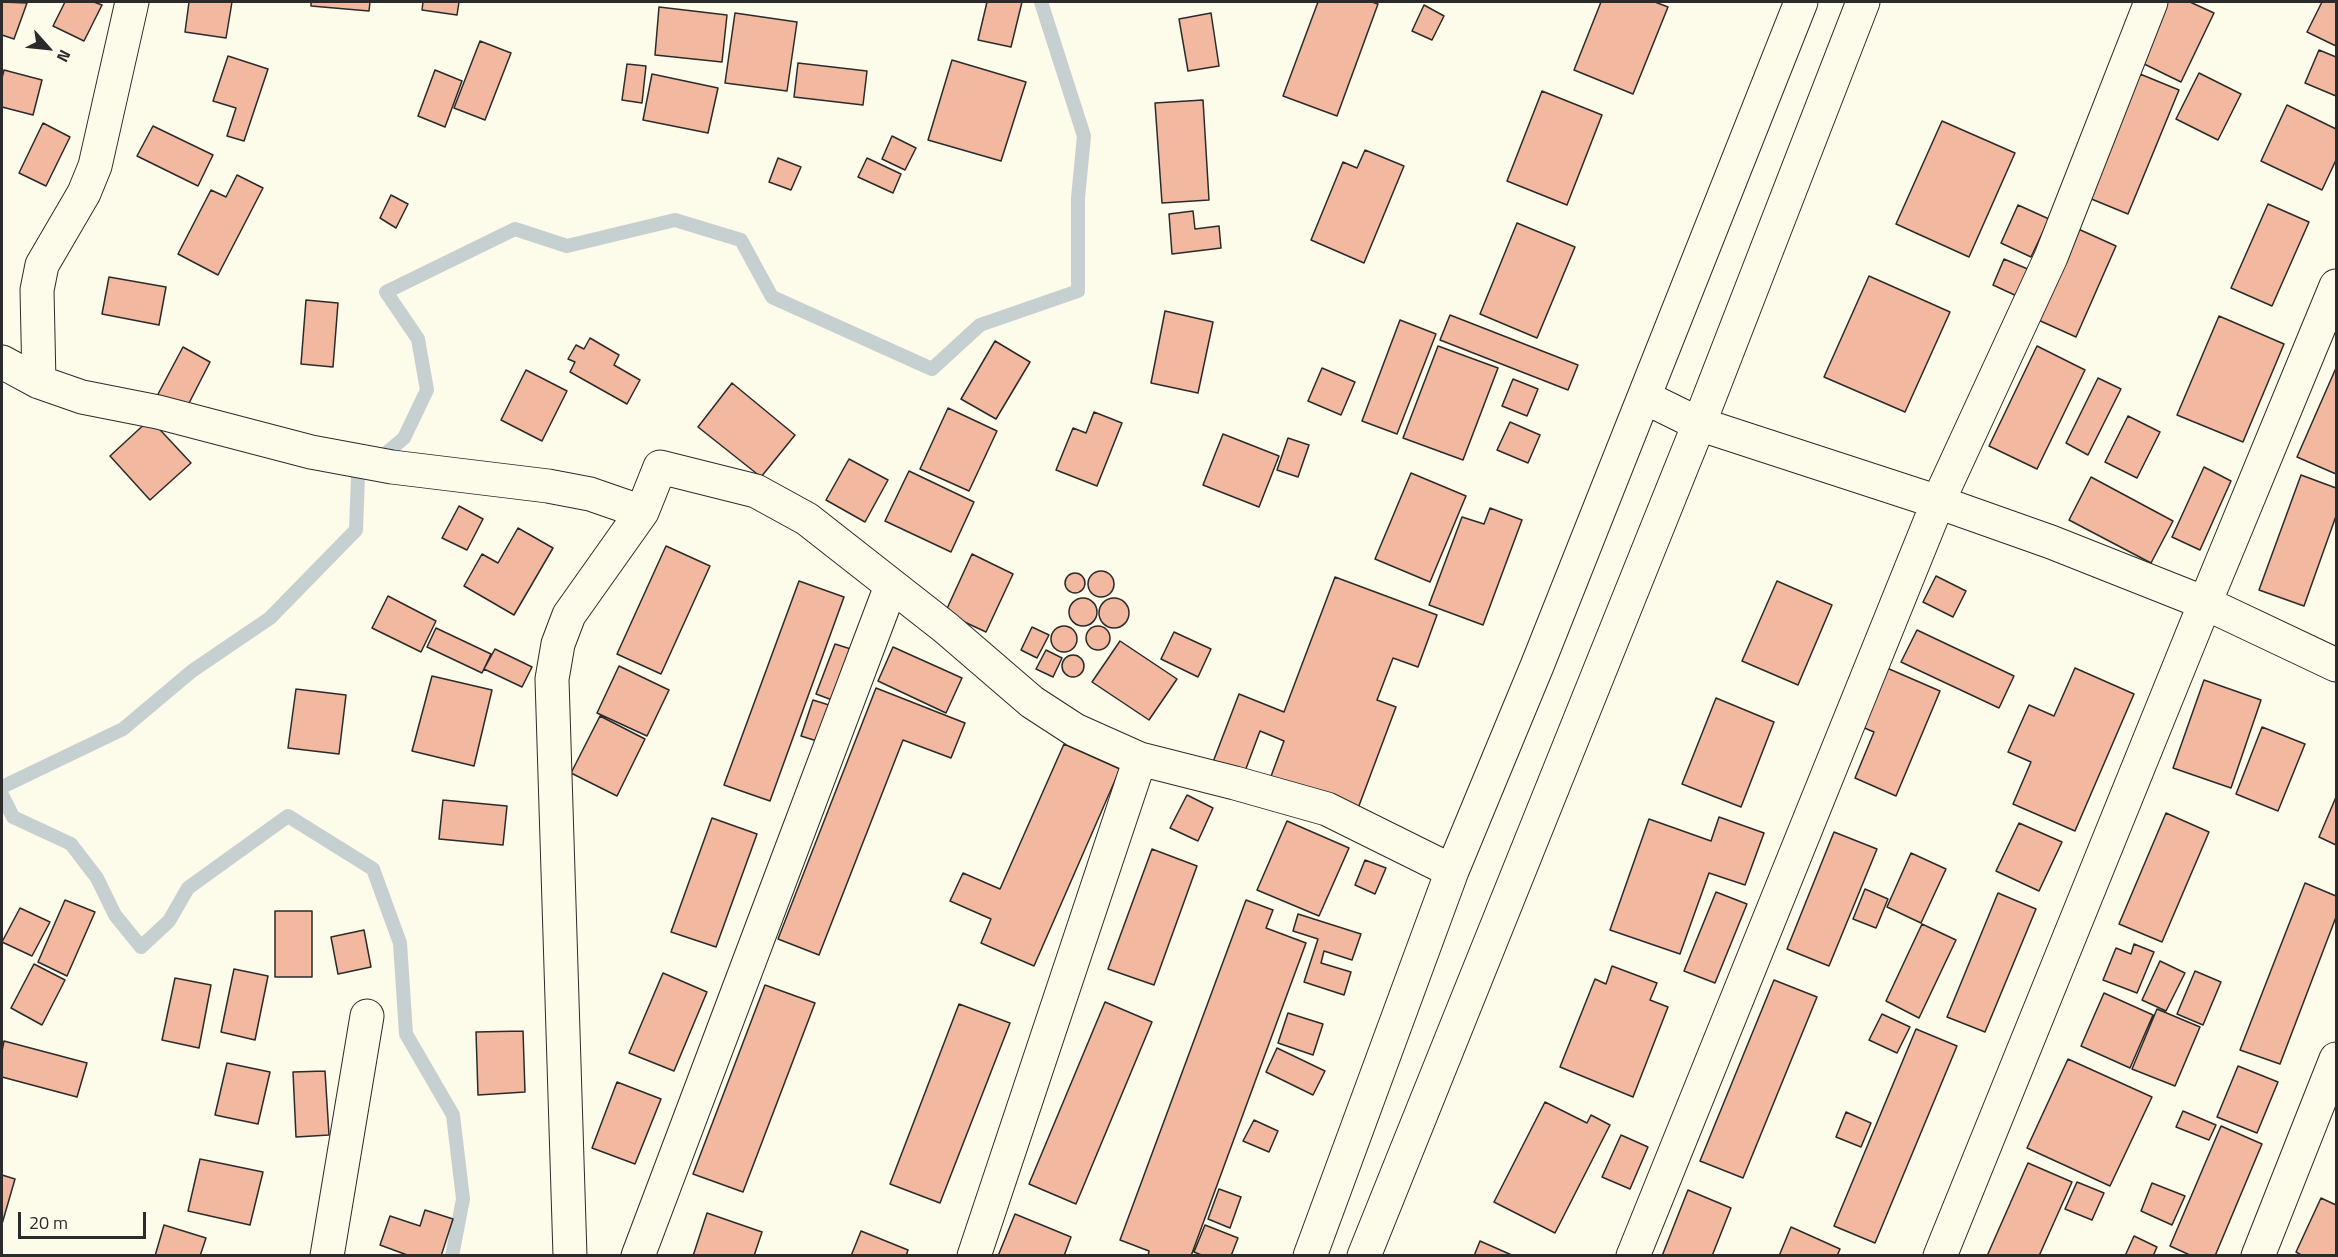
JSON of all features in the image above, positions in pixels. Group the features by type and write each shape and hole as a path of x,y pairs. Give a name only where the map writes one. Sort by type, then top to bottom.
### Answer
{"street":[{"path":"39,382 37,290 42,265 84,193 95,166 132,2"},
{"path":"1310,1256 1452,871 1537,666 1802,2"},
{"path":"1364,1256 1700,424 1863,2"},
{"path":"1634,1256 1938,502 2051,257 2151,2"},
{"path":"1940,1256 2205,603 2337,286"},
{"path":"2,362 39,382 82,398 158,412 310,452 380,465 548,486 590,494 642,512"},
{"path":"1644,397 1700,424 2052,542 2205,603 2337,665"},
{"path":"570,1256 552,679 558,644 569,615 642,512 660,467 756,491 807,519 946,628 1032,702 1075,730 1140,759 1327,809 1452,871"},
{"path":"638,1256 891,586"},
{"path":"974,1256 1140,759"},
{"path":"327,1256 367,1016"},
{"path":"2258,1256 2337,1059"}],"building":[{"path":"2,2 27,3 14,39 2,35"},
{"path":"65,2 94,2 102,5 84,41 53,26"},
{"path":"189,2 232,2 226,38 185,32"},
{"path":"311,2 370,2 369,11 311,6"},
{"path":"423,2 459,2 457,15 422,10"},
{"path":"987,2 1022,2 1011,47 978,40"},
{"path":"1318,2 1378,4 1337,116 1283,96"},
{"path":"1601,2 1655,2 1668,7 1633,94 1574,70"},
{"path":"2167,2 2190,2 2214,13 2181,82 2138,61"},
{"path":"2322,2 2336,2 2336,46 2307,32"},
{"path":"1424,5 1444,16 1432,40 1412,31"},
{"path":"659,7 727,15 722,62 655,55"},
{"path":"735,13 797,22 787,91 725,83"},
{"path":"1211,13 1219,66 1188,71 1179,19"},
{"path":"480,41 511,53 485,120 454,108"},
{"path":"2319,50 2336,57 2336,96 2305,83"},
{"path":"228,56 268,69 244,141 227,136 236,108 213,101"},
{"path":"952,60 1026,82 1001,161 928,140"},
{"path":"798,63 867,71 863,105 794,97"},
{"path":"627,64 646,66 642,103 622,100"},
{"path":"4,70 42,80 33,115 2,107"},
{"path":"435,70 462,81 445,127 418,116"},
{"path":"2199,73 2241,94 2218,140 2176,119"},
{"path":"652,74 718,88 708,133 643,120"},
{"path":"2140,74 2179,90 2128,214 2089,198"},
{"path":"1542,91 1602,115 1567,205 1507,181"},
{"path":"1203,100 1209,200 1162,203 1155,103"},
{"path":"2287,105 2336,129 2336,160 2322,190 2261,161"},
{"path":"1942,121 2015,153 1969,257 1896,224"},
{"path":"43,123 70,137 46,186 19,173"},
{"path":"153,126 213,155 198,186 137,156"},
{"path":"892,136 916,148 905,170 882,159"},
{"path":"1365,150 1404,166 1364,263 1311,240 1343,162 1357,168"},
{"path":"778,158 801,167 791,190 769,182"},
{"path":"867,158 901,174 893,193 858,177"},
{"path":"237,175 263,188 218,275 178,254 211,190 226,197"},
{"path":"391,195 408,204 396,228 380,218"},
{"path":"2268,204 2309,222 2272,306 2231,288"},
{"path":"2018,205 2049,219 2031,257 2001,243"},
{"path":"1193,211 1195,229 1219,226 1221,248 1172,254 1169,214"},
{"path":"1517,223 1575,247 1537,338 1480,314"},
{"path":"2076,228 2116,246 2076,337 2036,319"},
{"path":"2004,259 2030,270 2019,297 1993,285"},
{"path":"1869,276 1950,312 1905,412 1824,377"},
{"path":"109,277 166,287 159,325 102,314"},
{"path":"306,300 338,303 333,367 301,364"},
{"path":"1165,311 1213,322 1198,393 1151,383"},
{"path":"1450,315 1578,365 1568,390 1440,340"},
{"path":"2219,316 2284,344 2243,442 2177,415"},
{"path":"1400,320 1436,334 1397,434 1362,421"},
{"path":"590,338 619,355 614,365 640,380 627,404 570,372 575,362 568,359 576,345 584,349"},
{"path":"995,341 1030,362 996,419 961,399"},
{"path":"1438,346 1498,368 1463,460 1403,438"},
{"path":"2037,346 2085,370 2037,469 1989,446"},
{"path":"183,347 210,362 185,411 157,396"},
{"path":"1322,368 1355,382 1341,415 1308,401"},
{"path":"2336,368 2336,474 2297,457"},
{"path":"526,370 567,391 542,441 501,420"},
{"path":"2098,378 2121,389 2088,455 2066,443"},
{"path":"1513,379 1538,389 1527,416 1502,406"},
{"path":"732,383 795,435 761,477 698,427"},
{"path":"948,408 997,431 969,491 920,469"},
{"path":"1094,412 1122,423 1097,486 1056,470 1073,428 1086,433"},
{"path":"2128,416 2160,432 2137,478 2105,462"},
{"path":"150,419 191,463 150,500 110,456"},
{"path":"1510,422 1540,435 1528,463 1497,450"},
{"path":"1223,434 1279,456 1259,507 1203,485"},
{"path":"1288,438 1309,445 1298,477 1277,470"},
{"path":"849,459 888,480 865,522 826,500"},
{"path":"2204,467 2231,481 2200,550 2172,537"},
{"path":"909,471 974,502 951,552 885,521"},
{"path":"1411,473 1466,496 1430,582 1375,559"},
{"path":"2301,475 2336,488 2336,516 2304,606 2259,590"},
{"path":"2091,477 2173,521 2151,563 2069,520"},
{"path":"459,506 483,519 467,550 442,538"},
{"path":"1490,508 1522,520 1483,625 1429,605 1462,517 1484,524"},
{"path":"518,528 553,548 514,615 464,586 482,554 498,563"},
{"path":"666,546 710,566 661,674 617,654"},
{"path":"972,554 1013,574 986,632 945,613"},
{"path":"1101,571 1110,575 1114,584 1110,593 1101,597 1092,593 1088,584 1092,575"},
{"path":"1071,573 1079,573 1085,579 1085,587 1079,593 1071,593 1065,587 1065,579"},
{"path":"1936,576 1966,591 1953,617 1923,602"},
{"path":"1335,577 1437,615 1418,667 1393,658 1377,700 1396,707 1357,811 1270,779 1284,741 1260,731 1244,774 1213,762 1239,694 1284,712"},
{"path":"799,581 844,597 770,801 724,785"},
{"path":"1777,581 1832,605 1798,685 1742,661"},
{"path":"388,596 436,621 421,652 372,628"},
{"path":"1083,598 1093,602 1097,612 1093,622 1083,626 1073,622 1069,612 1073,602"},
{"path":"1114,598 1120,599 1128,607 1128,619 1120,627 1114,628 1108,627 1100,619 1099,613 1100,607 1108,599"},
{"path":"1064,626 1073,630 1077,639 1073,648 1064,652 1055,648 1051,639 1055,630"},
{"path":"1098,626 1107,629 1110,638 1107,647 1098,650 1089,647 1086,638 1089,629"},
{"path":"1032,627 1049,635 1037,658 1021,650"},
{"path":"436,628 491,654 482,673 427,647"},
{"path":"1917,630 2014,676 1999,708 1901,662"},
{"path":"1174,632 1211,649 1198,677 1161,659"},
{"path":"1120,641 1177,679 1149,720 1092,682"},
{"path":"835,644 854,650 835,701 816,694"},
{"path":"893,647 962,678 946,713 878,681"},
{"path":"495,649 532,667 522,687 484,669"},
{"path":"1046,650 1062,658 1053,677 1036,669"},
{"path":"1073,655 1081,658 1084,666 1081,674 1073,677 1065,674 1062,666 1065,658"},
{"path":"1880,665 1940,691 1896,796 1855,778 1874,732 1855,724"},
{"path":"619,666 669,690 647,736 597,713"},
{"path":"2075,668 2134,694 2075,831 2013,804 2031,762 2008,752 2029,705 2054,716"},
{"path":"432,676 492,690 474,766 412,751"},
{"path":"2204,680 2261,700 2231,788 2173,768"},
{"path":"876,688 965,723 951,758 903,740 819,955 778,939"},
{"path":"296,689 346,695 339,754 288,748"},
{"path":"1716,698 1774,722 1741,807 1682,784"},
{"path":"813,700 829,705 817,741 801,736"},
{"path":"600,716 645,739 617,796 571,773"},
{"path":"2262,727 2305,744 2278,811 2236,794"},
{"path":"1064,744 1120,769 1034,966 981,943 991,919 950,901 963,873 1000,889"},
{"path":"1187,795 1213,808 1198,841 1170,828"},
{"path":"2336,797 2336,845 2319,837"},
{"path":"443,800 507,806 503,845 439,839"},
{"path":"2166,813 2209,832 2162,942 2119,924"},
{"path":"1719,817 1764,833 1745,885 1709,873 1680,954 1610,930 1649,819 1711,841"},
{"path":"712,818 757,834 716,947 671,932"},
{"path":"1287,821 1349,848 1319,916 1257,890"},
{"path":"2019,823 2062,842 2039,891 1996,871"},
{"path":"1834,832 1877,849 1829,966 1787,949"},
{"path":"1152,849 1197,866 1154,985 1108,969"},
{"path":"1911,853 1946,869 1921,923 1887,907"},
{"path":"1365,860 1386,868 1375,894 1355,885"},
{"path":"2305,883 2336,896 2336,917 2280,1064 2240,1050"},
{"path":"1865,889 1888,899 1876,928 1853,919"},
{"path":"1716,892 1747,904 1715,983 1684,971"},
{"path":"1998,893 2036,909 1985,1032 1947,1017"},
{"path":"65,900 95,912 67,976 38,962"},
{"path":"1246,900 1273,910 1266,928 1306,943 1191,1256 1148,1256 1149,1251 1120,1240"},
{"path":"20,908 50,922 32,956 2,942"},
{"path":"275,911 312,911 312,977 275,977"},
{"path":"1298,914 1361,934 1352,960 1324,951 1321,963 1351,972 1344,995 1304,982 1318,939 1293,931"},
{"path":"1922,924 1956,940 1919,1018 1886,1001"},
{"path":"364,930 371,967 338,974 331,937"},
{"path":"2134,944 2154,952 2137,993 2103,980 2116,948 2131,954"},
{"path":"2160,961 2185,973 2166,1011 2142,1000"},
{"path":"34,964 65,980 42,1025 11,1008"},
{"path":"1612,966 1657,983 1650,1000 1668,1007 1633,1097 1560,1067 1595,979 1606,984"},
{"path":"234,969 268,976 255,1040 221,1032"},
{"path":"2195,971 2221,982 2203,1025 2177,1014"},
{"path":"663,973 707,992 674,1071 629,1053"},
{"path":"175,978 211,985 199,1048 162,1040"},
{"path":"1774,980 1817,997 1743,1178 1700,1161"},
{"path":"765,985 815,1003 743,1192 693,1174"},
{"path":"2104,993 2153,1015 2130,1068 2081,1046"},
{"path":"1105,1002 1152,1022 1076,1204 1029,1184"},
{"path":"959,1004 1010,1023 940,1203 890,1184"},
{"path":"2157,1009 2200,1027 2175,1086 2132,1069"},
{"path":"1288,1013 1323,1024 1313,1055 1278,1043"},
{"path":"1882,1014 1910,1027 1897,1053 1869,1040"},
{"path":"1916,1029 1957,1046 1875,1243 1834,1226"},
{"path":"523,1031 525,1092 478,1095 476,1032"},
{"path":"4,1041 87,1063 77,1097 2,1077"},
{"path":"1277,1048 1325,1071 1313,1095 1266,1072"},
{"path":"2068,1059 2152,1097 2110,1186 2027,1148"},
{"path":"227,1063 270,1072 258,1124 215,1115"},
{"path":"2238,1066 2278,1082 2257,1133 2217,1117"},
{"path":"325,1071 329,1135 296,1137 293,1072"},
{"path":"617,1082 661,1099 635,1164 592,1148"},
{"path":"1545,1102 1587,1123 1591,1115 1610,1125 1555,1233 1494,1202"},
{"path":"2183,1111 2216,1125 2209,1140 2176,1127"},
{"path":"1846,1112 1871,1123 1861,1147 1836,1137"},
{"path":"1254,1120 1278,1131 1269,1152 1243,1141"},
{"path":"2221,1126 2262,1144 2215,1256 2192,1256 2170,1246"},
{"path":"1621,1135 1648,1147 1630,1189 1602,1177"},
{"path":"200,1159 263,1172 250,1225 188,1211"},
{"path":"2028,1163 2072,1182 2039,1256 1987,1256"},
{"path":"2,1175 15,1179 2,1224"},
{"path":"2077,1182 2104,1193 2092,1220 2065,1209"},
{"path":"2152,1183 2185,1196 2172,1225 2141,1211"},
{"path":"1219,1189 1241,1197 1230,1228 1208,1219"},
{"path":"1688,1190 1731,1208 1712,1256 1662,1256"},
{"path":"2321,1198 2336,1205 2336,1256 2303,1256 2296,1252"},
{"path":"425,1210 453,1219 441,1256 410,1256 380,1245 390,1216 420,1226"},
{"path":"707,1213 762,1232 754,1256 693,1256"},
{"path":"1015,1214 1071,1237 1064,1256 998,1256"},
{"path":"164,1225 206,1238 200,1256 155,1256"},
{"path":"1205,1225 1238,1238 1231,1256 1204,1256 1194,1252"},
{"path":"1791,1227 1840,1249 1837,1256 1779,1256"},
{"path":"861,1231 908,1250 906,1256 851,1256"},
{"path":"2134,1236 2157,1247 2153,1256 2125,1256"},
{"path":"1480,1241 1514,1256 1474,1256"}],"waterway":[{"path":"2,787 123,729 192,671 270,618 356,530 358,477 404,438 427,390 418,339 386,292 515,229 567,246 675,220 741,240 772,297 932,369 980,325 1078,291 1078,198 1084,136 1041,2"},
{"path":"2,795 13,817 71,844 97,878 115,915 141,947 169,921 188,888 288,816 373,869 400,943 406,1034 453,1115 463,1199 452,1256"}]}
